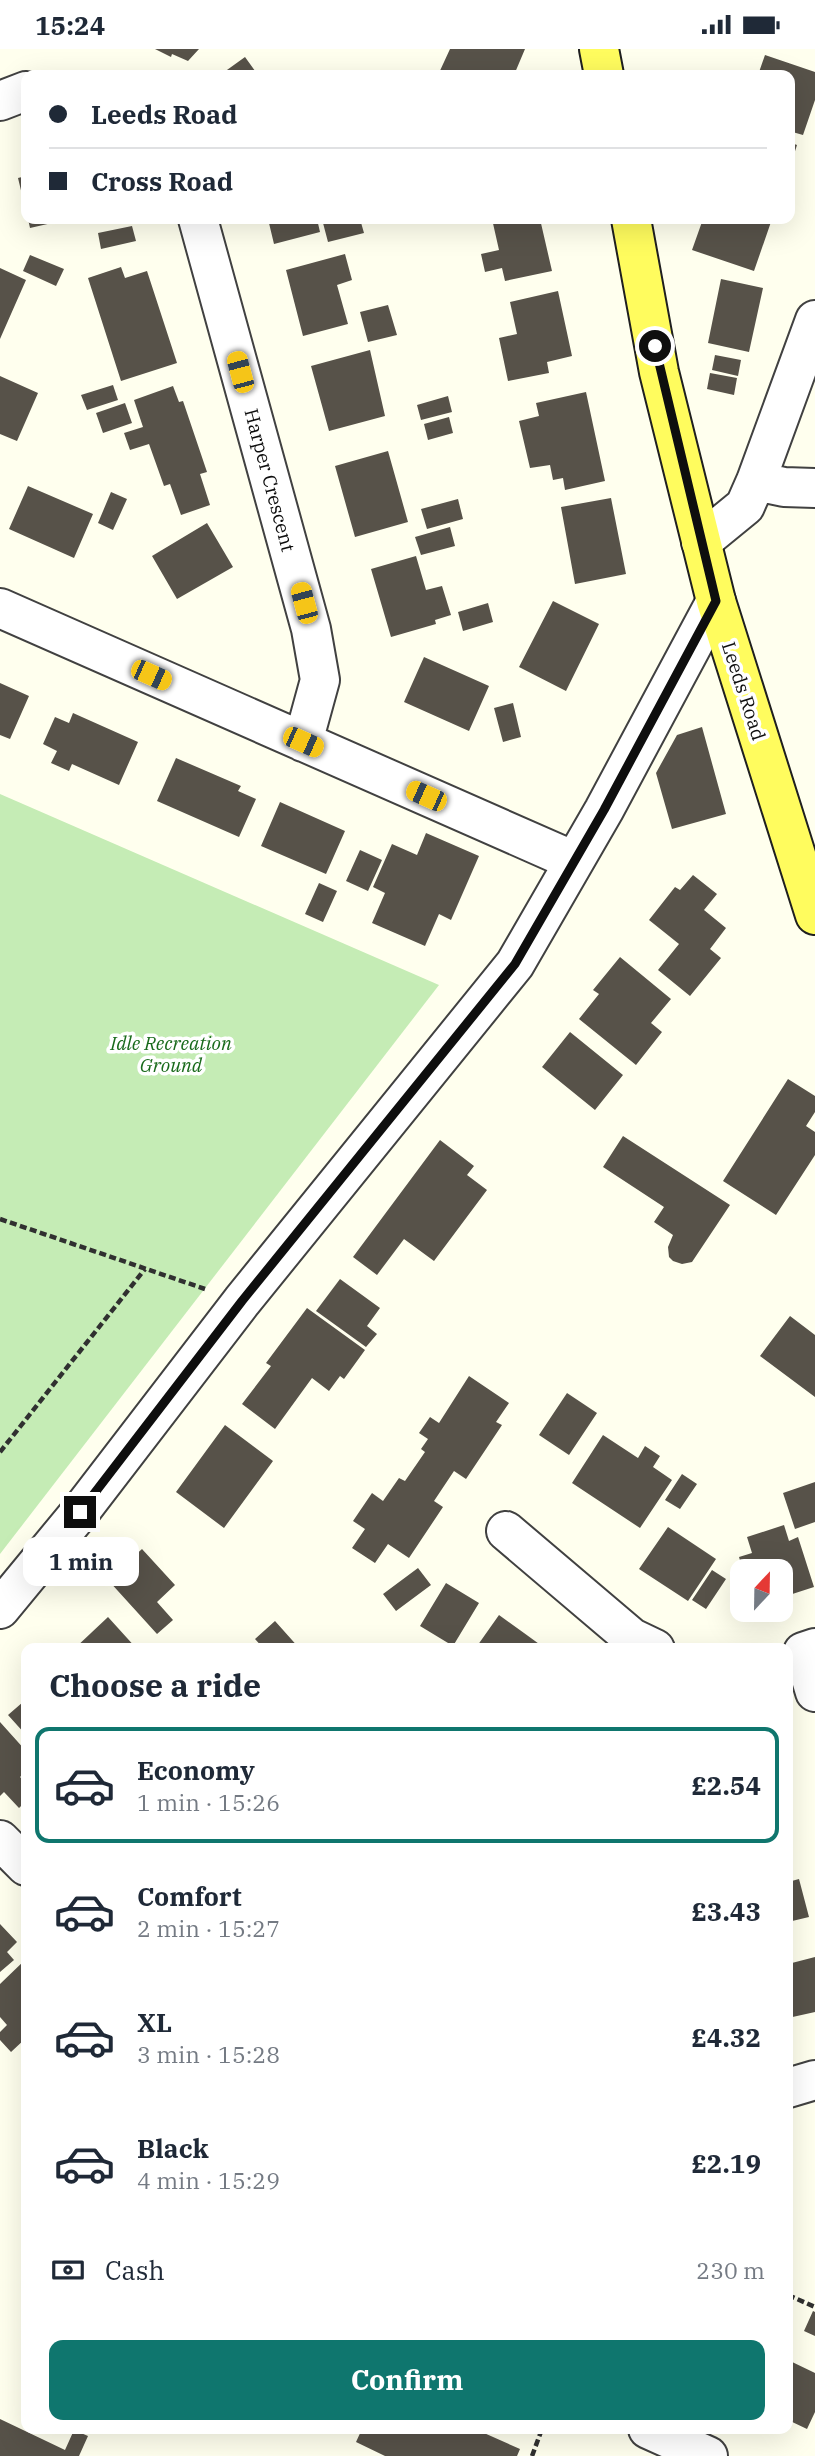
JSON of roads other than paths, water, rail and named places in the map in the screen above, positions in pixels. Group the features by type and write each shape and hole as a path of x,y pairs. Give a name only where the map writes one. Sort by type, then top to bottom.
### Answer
{"main road":[{"path":"599,49 603,70"},
{"name":"Leeds Road","path":"632,224 659,372 716,601 815,915"}],"street":[{"path":"0,101 21,92"},
{"name":"Harper Crescent","path":"199,224 311,629 320,680 303,742"},
{"path":"701,543 745,506 815,320"},
{"path":"756,481 784,487 815,488"},
{"path":"0,1609 80,1512 242,1301 515,964 604,810 716,601"},
{"path":"0,608 574,862"},
{"path":"506,1531 632,1638 642,1643"},
{"path":"802,1652 815,1692"},
{"path":"0,1840 21,1861"},
{"path":"793,2087 815,2080"},
{"path":"660,2434 708,2456"}],"park label":[{"name":"Idle Recreation Ground","path":"171,1054"}]}
